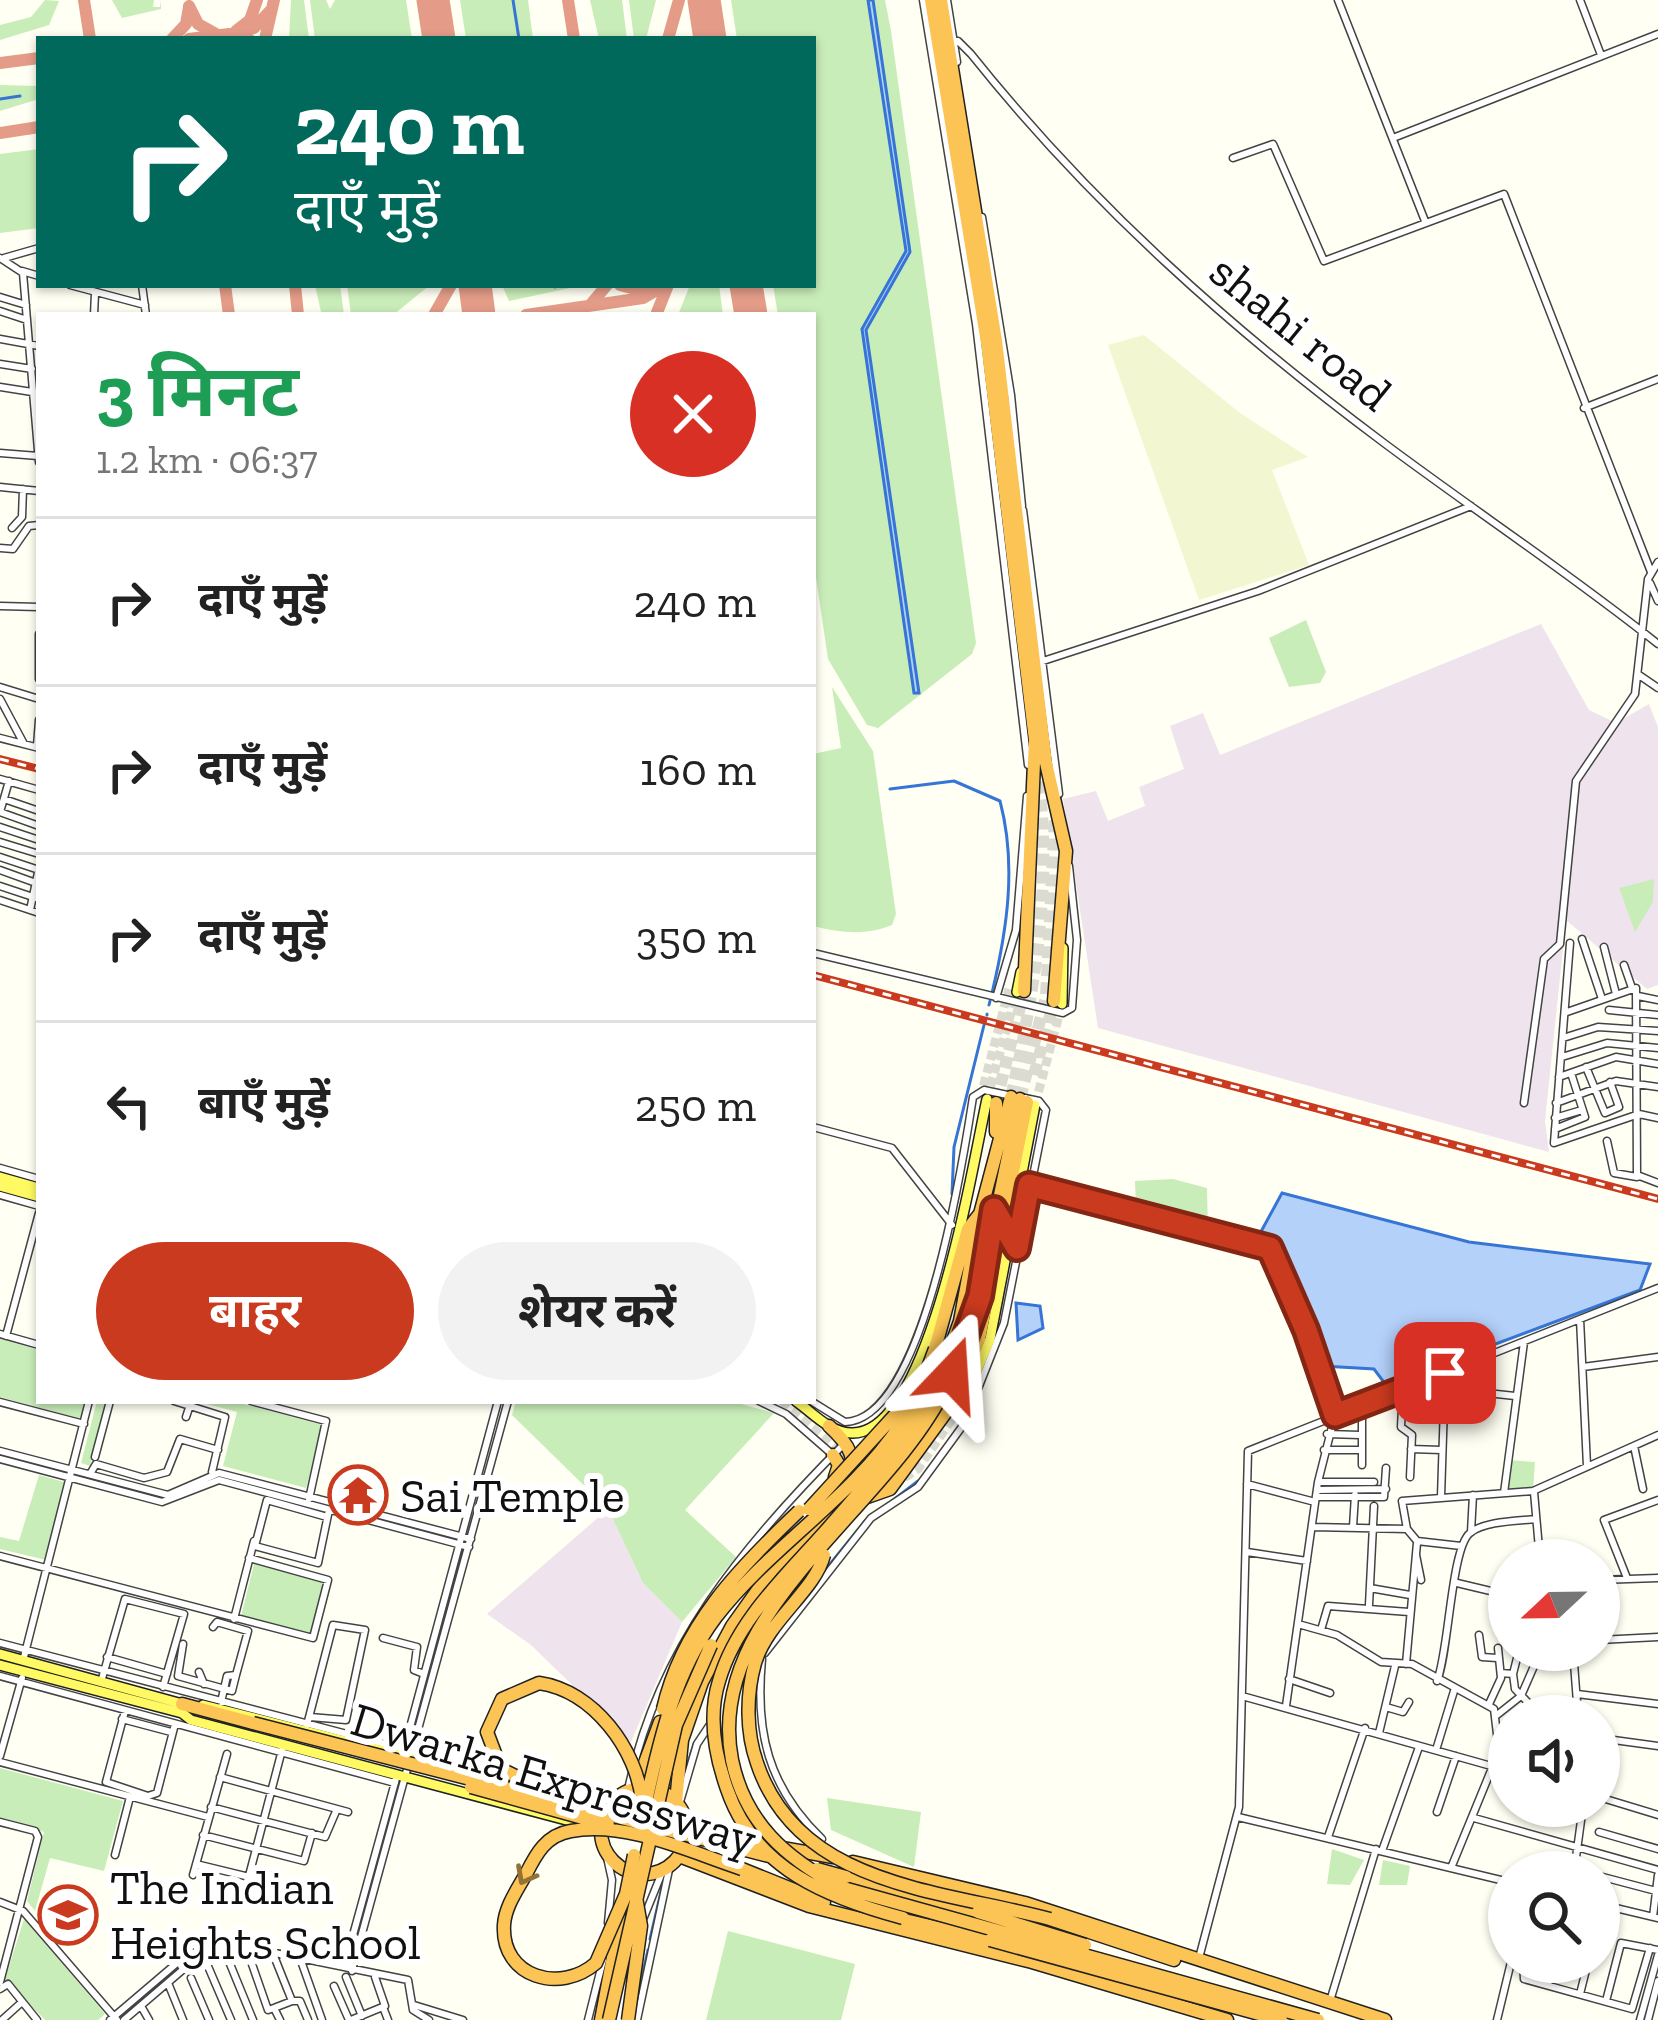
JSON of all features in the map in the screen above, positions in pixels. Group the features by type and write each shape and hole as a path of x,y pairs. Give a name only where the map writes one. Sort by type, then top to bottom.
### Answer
{"highway":[{"path":"927,0 946,40 990,298 1038,662 1046,763 1066,851 1058,1003"},
{"path":"944,0 1035,740 1024,955 1016,991"},
{"path":"833,1509 890,1489 949,1408 980,1339 1006,1161 1008,1101"},
{"path":"1006,1161 1008,1101"},
{"path":"996,1220 1017,1248"},
{"path":"657,1751 682,1678 714,1620 937,1379 935,1349 968,1229 996,1220"},
{"name":"Dwarka Expressway","path":"996,1220 980,1296 897,1447 744,1628 724,1666 715,1702 714,1734 722,1776 750,1835 778,1864 828,1894 1281,2020"},
{"name":"Dwarka Expressway","path":"937,1379 908,1453 754,1633 728,1702 735,1773 761,1828 789,1857 840,1887 1318,2020"},
{"path":"634,1834 575,1830 545,1844 507,1908 504,1930 509,1952 541,1979 577,1976 596,1963 630,1895 676,1725 711,1645 772,1570 833,1509 854,1466 850,1438 829,1426"},
{"path":"833,1455 844,1481"},
{"path":"609,2020 667,1693 688,1639 738,1572 799,1511 844,1481"},
{"path":"844,1481 728,1592 682,1666 632,1789 606,1808 600,1829 606,1853 634,1874 671,1864 1227,2020"},
{"path":"825,1548 823,1563 775,1622 752,1673 750,1729 771,1796 796,1831 848,1867 1050,1919 1360,2020"},
{"path":"671,1864 687,1831 677,1803 676,1758 702,1682 772,1570"},
{"path":"576,1804 518,1780 495,1761 488,1741 489,1720 514,1690 539,1683 556,1687 605,1724 633,1757 643,1815"},
{"name":"Dwarka Expressway","path":"178,1718 251,1726 576,1804 1006,1919 1134,1959 1145,1970"},
{"name":"Dwarka Expressway","path":"251,1726 634,1834 874,1919 903,1918"},
{"path":"632,1789 658,1790 677,1803"},
{"path":"687,1831 814,1852 1025,1903 1385,2020"},
{"path":"628,2020 641,1926 630,1895"}],"main road":[{"path":"850,1438 885,1420 918,1364 982,1123 1008,1101"},
{"path":"965,1400 990,1339 1008,1101"},
{"path":"0,1186 36,1188"},
{"path":"800,1404 829,1426"},
{"path":"0,1654 178,1718 282,1749 600,1829"},
{"path":"0,1665 102,1676 178,1718 214,1706 606,1808"}],"street":[{"path":"927,0 976,324 1028,748 1016,930 996,998"},
{"path":"1337,0 1425,220"},
{"path":"1580,0 1601,55"},
{"path":"1393,139 1658,34"},
{"name":"shahi road","path":"946,40 1147,248 1350,417 1658,644"},
{"path":"1233,158 1273,144 1321,260 1504,194 1658,601"},
{"path":"0,258 36,249"},
{"path":"0,258 36,275"},
{"path":"22,271 34,346 36,411"},
{"path":"80,288 146,310"},
{"path":"94,312 95,293"},
{"path":"0,297 26,305"},
{"path":"0,311 27,320"},
{"path":"0,339 34,346"},
{"path":"0,364 34,374"},
{"path":"1584,408 1658,380"},
{"path":"0,387 33,392"},
{"path":"0,453 36,459"},
{"path":"0,487 36,490"},
{"path":"11,528 22,517 23,489"},
{"path":"1038,662 1258,591 1471,506"},
{"path":"0,548 13,548 29,526 36,525"},
{"path":"1524,1103 1544,958 1560,944 1576,782 1584,762 1631,703 1640,675 1649,576 1658,562"},
{"path":"2,603 36,607"},
{"path":"1640,675 1658,688"},
{"path":"0,688 36,698"},
{"path":"0,699 24,744"},
{"path":"0,738 36,747"},
{"path":"36,789 4,780 0,813 36,825"},
{"path":"4,799 36,810"},
{"path":"0,827 36,839"},
{"path":"0,842 36,853"},
{"path":"816,954 1057,1014 1072,1008 1077,940 1066,851"},
{"path":"0,857 36,868"},
{"path":"0,870 36,884"},
{"path":"0,886 36,898 34,912 0,900"},
{"path":"1582,940 1602,999"},
{"path":"1570,943 1555,1118 1557,1144 1639,1114 1658,1118"},
{"path":"1604,947 1616,994"},
{"path":"1624,965 1640,1012 1638,1177"},
{"path":"1565,1012 1632,988"},
{"path":"1638,996 1658,1000"},
{"path":"1609,1010 1658,1016"},
{"path":"1563,1038 1598,1027 1658,1031"},
{"path":"1561,1058 1601,1044 1658,1048"},
{"path":"1559,1077 1616,1057 1658,1064"},
{"path":"1586,1067 1603,1112 1616,1109 1610,1082"},
{"path":"1555,1129 1584,1118 1571,1073"},
{"path":"1556,1103 1610,1082 1658,1087"},
{"path":"677,1803 701,1737 860,1531 918,1486 964,1424 1000,1339 1044,1104 976,1093 958,1214 928,1311 875,1412 845,1422 816,1404"},
{"path":"1555,1118 1582,1110"},
{"path":"816,1128 892,1148 952,1225"},
{"path":"1607,1141 1614,1173 1658,1183"},
{"path":"0,1168 36,1186"},
{"path":"1029,1185 1270,1248 1306,1330 1335,1415 1324,1450 1286,1706"},
{"path":"0,1186 36,1207"},
{"path":"36,1220 3,1335 36,1344"},
{"path":"1198,1962 1238,1817 1246,1455 1254,1445 1658,1288"},
{"path":"1580,1319 1587,1466"},
{"path":"1504,1492 1524,1342"},
{"path":"1583,1367 1658,1357"},
{"path":"1441,1497 1445,1373"},
{"path":"1403,1389 1401,1429 1411,1433 1410,1477"},
{"path":"1487,1393 1515,1396"},
{"path":"0,1402 84,1424"},
{"path":"88,1404 0,1759 208,1817"},
{"path":"94,1457 109,1404"},
{"path":"186,1404 225,1417 212,1473"},
{"path":"262,1404 326,1421 309,1501"},
{"path":"406,1754 497,1404"},
{"path":"359,2018 349,1974 398,1781 507,1404"},
{"path":"765,1404 786,1414 833,1455"},
{"path":"1362,1404 1362,1466"},
{"path":"186,1417 190,1405"},
{"path":"1328,1434 1360,1435"},
{"path":"1461,1546 1417,1541 1407,1529 1403,1500 1533,1491 1658,1436"},
{"path":"632,1789 657,1690 688,1627 730,1569 850,1438"},
{"path":"89,1475 96,1464 144,1478 170,1471 180,1439 218,1450"},
{"path":"1634,1446 1643,1489"},
{"path":"1412,1449 1441,1450"},
{"path":"1324,1450 1361,1450"},
{"path":"0,1455 162,1502 218,1480 309,1501 328,1514"},
{"path":"1247,1484 1317,1493 1356,1490 1384,1497 1386,1468"},
{"path":"72,1474 168,1495 212,1473 470,1543"},
{"path":"1317,1493 1356,1490 1374,1482"},
{"path":"1353,1527 1356,1490"},
{"path":"1533,1491 1538,1539"},
{"path":"228,1620 266,1492"},
{"path":"1437,1681 1445,1661 1448,1613 1461,1546 1471,1532 1473,1495"},
{"path":"328,1514 318,1563 255,1546 267,1500 460,1540"},
{"path":"1627,1578 1604,1520 1658,1500"},
{"path":"1369,1605 1374,1506"},
{"path":"1471,1532 1536,1519"},
{"path":"1312,1527 1407,1529"},
{"path":"1406,1664 1417,1541"},
{"path":"1247,1552 1307,1561"},
{"path":"1416,1555 1421,1580"},
{"path":"0,1556 312,1639 326,1579 249,1558"},
{"path":"1620,1578 1658,1578"},
{"path":"1457,1582 1488,1590"},
{"path":"1370,1588 1410,1595"},
{"path":"163,1687 182,1612 123,1600 102,1676 308,1721 406,1754"},
{"path":"1321,1630 1326,1607 1369,1605 1409,1612"},
{"path":"220,1702 226,1676 236,1675 248,1631 228,1620"},
{"path":"1298,1624 1321,1630 1364,1656 1395,1666 1406,1664 1454,1691 1488,1703"},
{"path":"332,1626 365,1630 346,1720 308,1721 332,1626"},
{"path":"1479,1634 1481,1657 1488,1657"},
{"path":"1620,1639 1658,1637"},
{"path":"383,1638 417,1648 414,1670 424,1674"},
{"path":"0,1643 24,1666 124,1715 178,1718 157,1793 148,1796 106,1782 124,1715"},
{"path":"182,1644 178,1676 224,1689"},
{"path":"107,1657 140,1662 167,1674"},
{"path":"762,1659 761,1727 771,1772 791,1807 822,1839"},
{"path":"0,1676 24,1666"},
{"path":"1379,1733 1395,1666"},
{"path":"1514,1671 1521,1695"},
{"path":"1575,1671 1577,1694 1658,1704"},
{"path":"199,1672 204,1684"},
{"path":"1493,1695 1502,1673 1513,1674"},
{"path":"1289,1679 1330,1693"},
{"path":"1436,1750 1454,1691"},
{"path":"1242,1696 1488,1764"},
{"path":"1386,1707 1403,1712 1409,1702"},
{"path":"1328,1837 1365,1729"},
{"path":"1620,1741 1658,1747"},
{"path":"1329,2004 1419,1745"},
{"path":"245,1891 282,1749"},
{"path":"193,1875 227,1754"},
{"path":"1437,1812 1456,1756"},
{"path":"220,1778 348,1812"},
{"path":"1450,1868 1488,1782"},
{"path":"115,1855 130,1797"},
{"path":"1620,1803 1658,1815"},
{"path":"211,1807 327,1836 337,1809"},
{"path":"1238,1817 1488,1877"},
{"path":"1474,1818 1658,1872 1656,1918 1620,1909"},
{"path":"0,1822 38,1834 0,1985 8,1984 38,2020"},
{"path":"1579,1851 1582,1827"},
{"path":"1599,1832 1658,1849"},
{"path":"203,1835 304,1861 312,1833"},
{"path":"588,2020 607,1936 612,1880 606,1853"},
{"path":"196,1864 282,1885"},
{"path":"609,2020 645,1913 671,1864"},
{"path":"637,2020 671,1864"},
{"path":"1620,1882 1656,1891"},
{"path":"0,1902 20,1908 116,2019"},
{"path":"116,2019 194,1950 221,1942 272,1951 349,1974 410,1982 411,2003 425,2017 463,2020"},
{"path":"221,1942 252,2018 300,2001 308,2020"},
{"path":"1606,2002 1621,1942 1655,1951"},
{"path":"246,1946 280,2020"},
{"path":"116,2019 168,1983 186,1967 194,1950"},
{"path":"272,1951 292,2001"},
{"path":"1541,1983 1632,2009 1655,1951"},
{"path":"1644,2020 1655,1951"},
{"path":"300,1958 322,2020"},
{"path":"208,1964 231,2020"},
{"path":"374,1975 388,2020"},
{"path":"191,1978 209,2020"},
{"path":"1644,2020 1658,1981"},
{"path":"168,1983 183,2020"},
{"path":"1497,2020 1506,1983"},
{"path":"1580,1994 1583,1983"},
{"path":"334,1986 359,2018"},
{"path":"2,2019 22,2002"},
{"path":"141,2006 149,2020"},
{"path":"359,2018 383,2007"}],"shaded area":[{"path":"1541,624 1589,710 1616,723 1649,704 1658,727 1658,985 1647,989 1566,920 1545,1121 1549,1152 1098,1028 1063,799 1096,791 1108,821 1145,806 1139,787 1184,769 1170,726 1203,713 1220,755"},
{"path":"608,1509 643,1583 682,1622 631,1742 531,1645 487,1614"}],"green space":[{"path":"45,0 59,1 49,25 0,40 0,25 31,17"},
{"path":"112,0 154,0 153,7 160,7 161,0 161,9 122,18"},
{"path":"291,0 304,0 309,36 289,36"},
{"path":"310,0 326,0 330,9 335,0 406,0 412,36 315,36"},
{"path":"460,0 528,0 533,36 466,36"},
{"path":"590,0 622,0 627,36 598,36"},
{"path":"629,0 656,0 647,36 634,36"},
{"path":"731,0 885,0 976,643 972,654 878,728 867,725 828,659 816,577 816,312 778,312 774,288 816,288 816,36 737,36"},
{"path":"0,85 36,86 36,100 0,111"},
{"path":"36,149 36,228 0,233 0,154"},
{"path":"316,288 340,288 344,312 321,312"},
{"path":"347,288 426,288 397,312 351,312"},
{"path":"503,288 570,288 509,301"},
{"path":"689,288 719,288 723,312 679,312"},
{"path":"1144,335 1240,413 1308,457 1272,470 1309,565 1199,600 1108,345"},
{"path":"1306,620 1326,672 1320,683 1289,687 1269,638"},
{"path":"832,687 873,751 896,914 892,925 872,931 816,927 816,753 841,748"},
{"path":"1654,879 1653,902 1635,932 1619,888"},
{"path":"1173,1179 1207,1188 1208,1230 1136,1211 1135,1181"},
{"path":"0,1339 36,1349 36,1404 84,1404 81,1419 0,1397"},
{"path":"96,1404 106,1404 90,1466 81,1463"},
{"path":"207,1404 243,1404 323,1425 306,1488 223,1466 237,1412"},
{"path":"515,1404 741,1404 774,1413 685,1510 736,1557 682,1622 643,1583 608,1509 512,1415"},
{"path":"1508,1460 1535,1462 1533,1491 1504,1493"},
{"path":"39,1475 64,1482 46,1560 0,1549 0,1537 19,1541"},
{"path":"254,1564 325,1582 312,1634 241,1616"},
{"path":"0,1768 123,1801 104,1871 50,1858 35,1911 27,1901 44,1832 0,1819"},
{"path":"827,1798 921,1812 914,1867 831,1830"},
{"path":"1332,1849 1364,1860 1350,1885 1327,1884"},
{"path":"1383,1860 1410,1866 1407,1885 1379,1885"},
{"path":"24,1919 105,2014 98,2020 45,2020 5,1979"},
{"path":"728,1931 855,1964 841,2020 706,2020"}],"water":[{"path":"868,0 873,0 910,252 866,330 919,693 914,693 862,329 906,251"},
{"path":"1282,1193 1469,1242 1650,1264 1640,1290 1386,1385 1374,1369 1323,1366 1280,1252 1257,1239"},
{"path":"1016,1303 1040,1306 1043,1328 1018,1340"}],"waterway":[{"path":"513,0 519,36"},
{"path":"0,99 20,96"},
{"path":"890,789 954,781 1000,801 1008,849 1008,897 992,993"},
{"path":"989,1005 990,1001"},
{"path":"952,1194 954,1147 984,1025"},
{"path":"892,1501 918,1481"},
{"path":"822,1574 865,1521"},
{"path":"686,1769 694,1744"},
{"path":"673,1828 677,1812"},
{"path":"650,1939 663,1883"},
{"path":"638,1995 648,1950"}],"taxiway":[{"path":"84,0 90,36"},
{"path":"236,31 250,20 257,0"},
{"path":"266,36 274,0"},
{"path":"568,0 574,36"},
{"path":"669,36 679,0"},
{"path":"189,6 198,24 216,34"},
{"path":"175,36 186,24 189,7"},
{"path":"236,33 254,28 270,11"},
{"path":"213,36 237,36"},
{"path":"0,63 36,58"},
{"path":"0,133 36,127"},
{"path":"225,288 229,312"},
{"path":"295,288 298,312"},
{"path":"436,312 449,288"},
{"path":"591,304 604,288"},
{"path":"631,288 646,292"},
{"path":"547,312 643,298 660,288"},
{"path":"657,312 667,288"}],"runway":[{"path":"433,0 439,36"},
{"path":"704,0 710,36"},
{"path":"475,288 479,312"},
{"path":"746,288 750,312"}],"tunnel":[{"path":"1011,1097 1039,935 1043,852 1037,771"},
{"path":"1020,1099 1046,997 1055,816"},
{"path":"980,1099 1009,989"},
{"path":"996,1103 1024,991"},
{"path":"987,1099 1016,995"},
{"path":"1034,1075 1054,1001"},
{"path":"1035,1105 1062,1004"},
{"path":"893,1485 918,1469 965,1400"},
{"path":"785,1404 853,1463"}],"railway":[{"path":"0,759 36,768"},
{"path":"816,976 1658,1199"}],"place":[{"name":"Sai Temple","path":"358,1495"},
{"name":"The Indian Heights School","path":"68,1915"}],"route":[{"path":"952,1374 980,1296 994,1209 1017,1248 1029,1185 1274,1251 1335,1415 1445,1373"}]}
